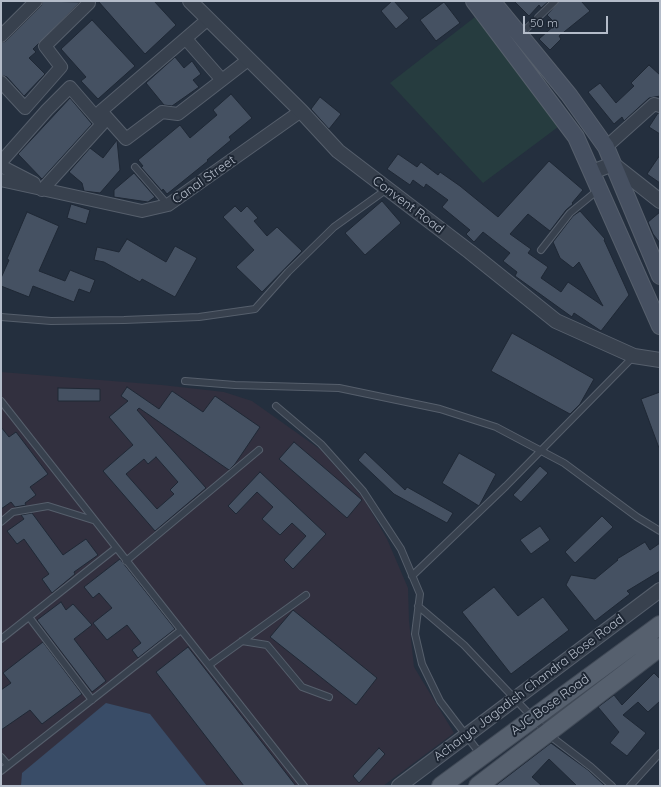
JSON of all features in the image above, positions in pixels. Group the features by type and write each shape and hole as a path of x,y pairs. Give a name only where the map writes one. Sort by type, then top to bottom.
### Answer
{"main road":[{"path":"474,1 576,137 660,326"},
{"path":"492,1 519,36 569,94 606,147 660,276"},
{"name":"AJC Bose Road","path":"442,786 532,718 660,625"},
{"path":"478,786 546,732 660,647"}],"street":[{"path":"1,36 36,1"},
{"path":"1,82 25,108 61,67 45,46 89,3 87,1"},
{"name":"Convent Road","path":"190,1 207,20 301,111 338,151 470,252 556,321 634,356 660,360"},
{"path":"207,20 101,111 126,139 162,112 178,114 248,60"},
{"path":"186,39 222,80"},
{"path":"1,162 47,110 70,87 102,124 43,189 1,166"},
{"path":"606,147 654,104 660,106"},
{"name":"Canal Street","path":"1,180 142,211 168,205 301,111"},
{"path":"592,172 613,164 658,196"},
{"name":"Acharya Jagadish Chandra Bose Road","path":"399,786 660,590"}],"lane":[{"path":"519,36 555,1"},
{"path":"135,167 168,205"},
{"path":"1,317 51,320 147,319 199,317 255,309 288,272 334,227 387,189"},
{"path":"541,250 570,213 599,189"},
{"path":"412,576 541,451 634,356"},
{"path":"185,382 339,388 440,409 496,427 564,463 637,517 660,531"},
{"path":"1,401 304,786"},
{"path":"276,406 321,444 363,492 401,549 420,594 415,634 422,664 440,701 482,756"},
{"path":"126,561 259,450"},
{"path":"1,522 13,512 48,506 94,520"},
{"path":"2,637 116,548"},
{"path":"209,665 306,595"},
{"path":"418,606 464,645 501,683 513,699 546,732 612,786"},
{"path":"29,617 92,700"},
{"path":"1,771 181,630"},
{"path":"242,641 267,645 302,687 329,697"},
{"path":"630,786 660,753"},
{"path":"1,757 8,766"}],"shaded area":[{"path":"1,372 162,385 224,392 252,401 321,450 364,499 387,539 408,588 409,621 414,667 454,733 383,786 1,786"}],"green space":[{"path":"475,17 562,124 483,183 390,83"}],"water":[{"path":"106,703 150,714 207,786 21,786 22,773"}],"building":[{"path":"43,1 80,2 33,49 36,52 29,58 45,74 24,96 7,77 1,75 1,43 6,41 41,6"},
{"path":"98,1 154,1 176,25 145,54"},
{"path":"392,1 394,1 409,18 396,29 381,11"},
{"path":"514,1 549,1 541,8 539,5 529,16"},
{"path":"559,1 581,1 590,11 559,36 561,39 550,50 539,39 556,24 547,15"},
{"path":"444,2 460,23 436,41 420,20"},
{"path":"92,20 135,66 98,99 81,81 86,77 61,49"},
{"path":"175,57 184,68 192,61 201,74 193,80 199,87 172,106 164,105 146,83"},
{"path":"649,65 660,75 660,96 649,98 624,121 622,117 614,124 588,92 600,83 616,103 634,86 631,83"},
{"path":"231,94 252,118 229,137 231,140 207,160 208,161 167,194 163,189 162,191 141,167 143,166 138,160 180,125 190,138 217,115 213,110"},
{"path":"320,97 341,114 329,129 311,109"},
{"path":"70,98 92,124 42,179 18,154"},
{"path":"658,113 660,113 660,134 649,127"},
{"path":"117,140 120,170 100,193 84,191 82,183 69,172 90,148 103,158"},
{"path":"398,154 417,167 421,162 438,175 440,172 498,217 549,161 583,190 550,231 528,214 510,234 531,249 528,253 548,267 541,278 561,292 568,282 603,306 579,262 573,268 560,258 553,242 573,216 580,211 605,239 604,240 629,295 601,331 574,313 572,317 515,276 517,272 503,261 510,253 483,232 474,242 466,234 470,230 442,207 448,200 426,184 424,188 413,180 410,185 387,169"},
{"path":"660,155 660,183 647,174"},
{"path":"134,173 155,197 148,202 114,197 114,190"},
{"path":"382,201 401,223 365,255 345,233"},
{"path":"71,204 90,210 86,224 67,218"},
{"path":"235,206 241,212 247,206 258,218 254,221 267,236 277,227 302,251 262,292 236,267 254,250 223,217"},
{"path":"27,212 59,226 39,271 65,281 70,270 95,280 90,293 79,289 74,302 33,286 29,297 1,286 1,278 9,260 7,259"},
{"path":"660,212 660,243 653,234 648,222"},
{"path":"127,239 166,262 175,246 197,258 175,297 142,279 140,282 104,262 94,260 97,247 119,252"},
{"path":"512,333 594,379 580,404 570,414 491,371"},
{"path":"127,387 159,409 172,391 203,412 215,396 260,427 235,464 229,470 139,408 137,410 206,488 155,531 103,471 133,445 109,417 128,401 121,396","holes":["156,457 178,482 170,490 174,494 157,509 126,474 144,459 148,464"]},
{"path":"58,388 100,389 100,401 58,401"},
{"path":"660,392 660,448 659,448 641,399"},
{"path":"1,427 9,437 16,432 48,474 30,487 36,495 25,503 26,505 15,507 11,502 1,509"},
{"path":"294,442 362,500 347,518 279,459"},
{"path":"365,452 405,490 407,487 453,513 447,523 394,494 358,460"},
{"path":"459,453 496,474 479,506 442,483"},
{"path":"540,466 548,473 521,502 513,495"},
{"path":"260,472 326,534 293,569 284,560 306,536 292,523 280,535 262,519 273,507 257,492 236,514 228,506"},
{"path":"32,513 63,555 86,539 98,555 74,572 75,574 52,593 42,579 49,574 24,539 17,544 7,531 24,519 21,515"},
{"path":"602,516 613,527 575,563 565,552"},
{"path":"540,526 550,540 531,554 520,540"},
{"path":"645,542 650,550 660,543 660,571 627,591 630,594 595,621 566,585 571,575 595,579 618,560 617,559"},
{"path":"120,559 175,629 138,658 132,650 141,643 127,625 107,640 93,623 112,608 99,593 93,598 84,587"},
{"path":"494,587 518,616 543,597 569,630 511,674 462,612"},
{"path":"61,602 66,610 73,604 92,625 74,639 106,681 92,692 37,620"},
{"path":"293,610 377,678 356,705 270,637"},
{"path":"43,642 82,694 42,724 30,710 1,730 1,690 11,683 3,673"},
{"path":"188,647 296,786 244,786 156,672"},
{"path":"654,673 660,679 660,701 648,712 638,702 623,715 646,733 627,756 610,743 619,732 598,707 614,695 622,705"},
{"path":"551,743 588,770 605,786 577,786 549,759 532,777 542,786 495,786"},
{"path":"379,748 385,754 359,783 353,776"}]}
